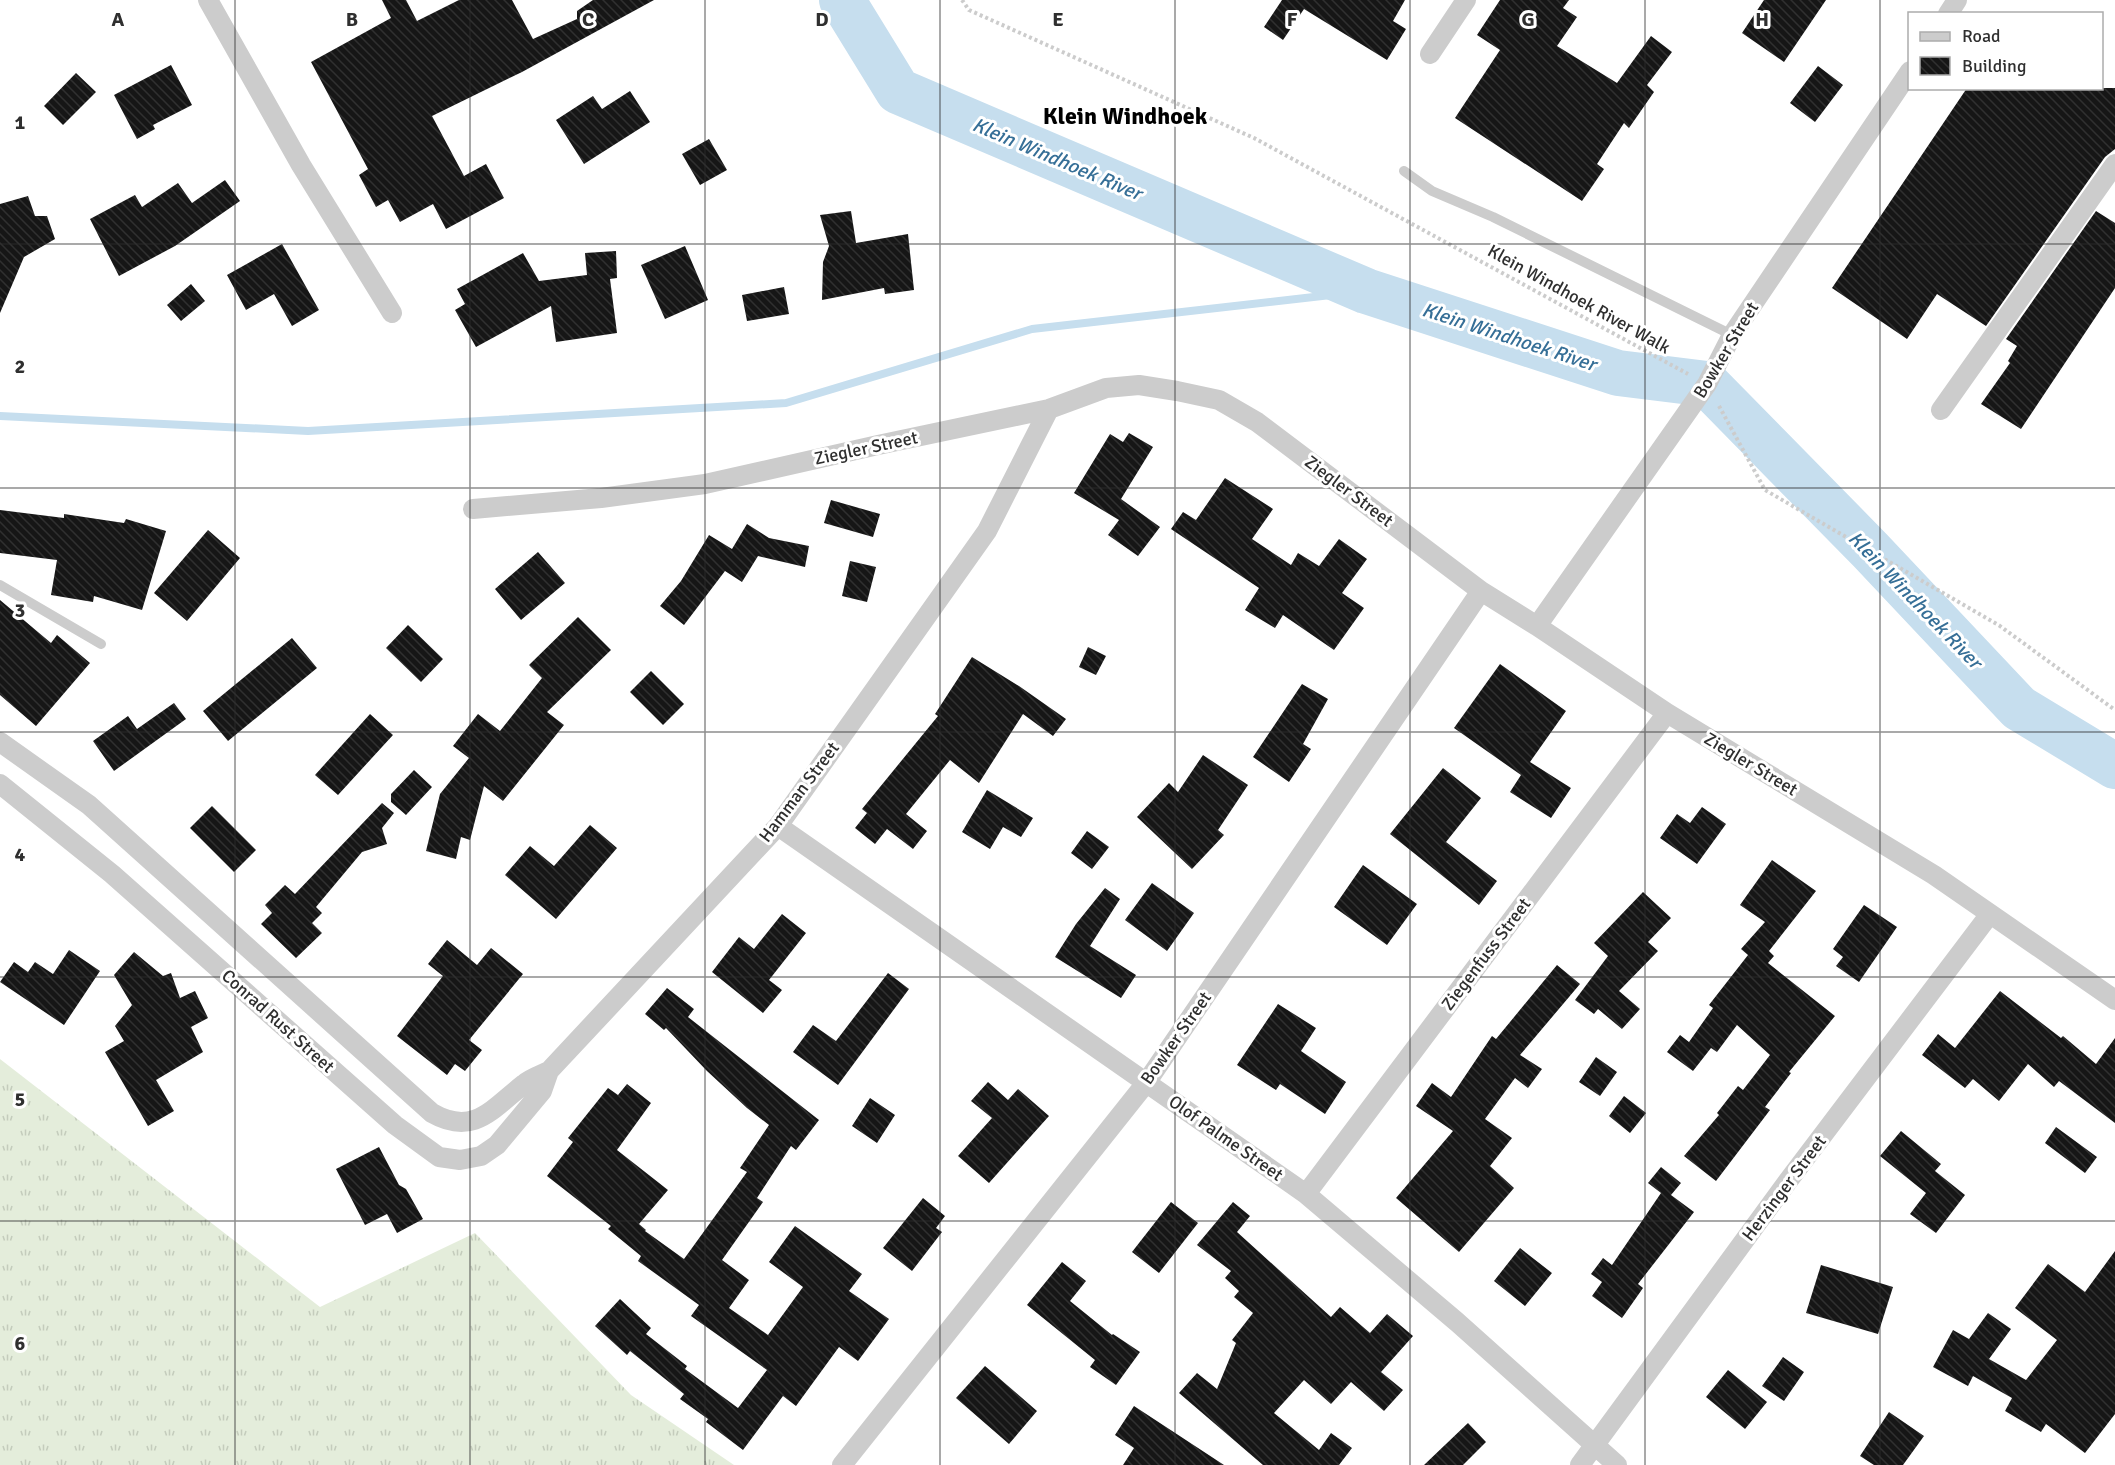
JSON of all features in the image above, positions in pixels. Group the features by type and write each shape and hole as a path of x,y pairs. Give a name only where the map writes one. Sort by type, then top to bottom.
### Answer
{"street":[{"path":"208,0 302,165 392,313"},
{"path":"1430,54 1466,0"},
{"name":"Bowker Street","path":"1537,626 1707,384 1732,335 1908,74"},
{"path":"1941,410 2115,164"},
{"name":"Ziegler Street","path":"473,508 601,498 705,484 1049,410 1106,388 1139,385 1219,399 1257,422 1481,591 1667,713 1935,875 2115,1000"},
{"name":"Hamman Street","path":"481,1119 526,1083 549,1071 778,826 987,531 1049,410"},
{"name":"Bowker Street","path":"842,1465 1146,1083 1481,591"},
{"name":"Ziegenfuss Street","path":"1306,1194 1667,713"},
{"name":"Conrad Rust Street","path":"0,742 89,805 432,1113 447,1122 481,1119"},
{"name":"Conrad Rust Street","path":"0,784 112,874 395,1125 439,1157 460,1160 481,1156 497,1145 542,1091 549,1071"},
{"name":"Olof Palme Street","path":"778,826 1306,1194 1457,1322 1617,1465"},
{"name":"Herzinger Street","path":"1580,1465 1788,1181 1990,914"}],"lane":[{"path":"1404,171 1432,191 1493,217 1732,335"},
{"path":"0,585 101,644"}],"path":[{"name":"Klein Windhoek River Walk","path":"962,0 969,10 1254,138 1707,384"},
{"path":"1707,384 1765,490 2001,626 2115,710"}],"green space":[{"path":"0,1059 320,1307 475,1233 631,1395 734,1465 0,1465"}],"water":[{"path":"821,0 855,0 898,91"}],"building":[{"path":"382,0 406,0 417,21 459,0 512,0 533,39 577,19 577,11 593,0 654,0 522,72 432,116 464,176 486,164 504,198 446,229 433,204 400,222 388,200 376,207 359,175 368,169 311,62 391,18"},
{"path":"1282,0 1405,0 1393,21 1406,29 1387,60 1304,9 1283,40 1264,27"},
{"path":"1500,0 1569,0 1563,8 1577,17 1557,46 1617,83 1651,36 1672,52 1647,85 1654,92 1629,128 1624,123 1597,164 1604,169 1582,201 1455,118 1500,50 1477,35"},
{"path":"1764,0 1826,0 1784,62 1742,33"},
{"path":"171,65 192,105 153,125 155,129 137,139 114,95"},
{"path":"1818,66 1843,85 1815,122 1790,103"},
{"path":"76,73 96,92 63,125 44,106"},
{"path":"2103,88 2115,88 2115,149 2105,157 1986,326 1937,294 1907,339 1832,288 1966,90 2103,90"},
{"path":"630,91 650,122 584,164 556,120 593,96 602,109"},
{"path":"709,139 727,170 700,185 682,154"},
{"path":"225,180 240,201 175,246 119,276 90,219 135,195 142,207 178,183 192,203"},
{"path":"28,196 35,216 47,216 55,239 24,257 0,313 0,204"},
{"path":"851,211 856,243 908,234 914,290 885,294 884,288 822,300 823,262 829,246 820,215"},
{"path":"2096,211 2115,223 2115,288 2021,429 1981,404 2010,363 2008,361 2017,346 2006,339"},
{"path":"282,244 319,310 292,326 274,294 246,310 227,275"},
{"path":"685,246 708,300 665,319 641,265"},
{"path":"616,251 617,278 610,279 617,333 556,342 551,306 476,347 455,310 465,304 457,289 523,253 539,281 587,275 585,253"},
{"path":"191,284 205,301 181,321 167,305"},
{"path":"784,287 789,314 747,321 742,295"},
{"path":"1129,433 1153,447 1121,499 1160,527 1138,556 1108,535 1119,520 1074,493 1110,434 1123,442"},
{"path":"1225,478 1273,509 1252,539 1291,565 1298,553 1319,566 1339,539 1367,559 1342,593 1364,608 1334,650 1283,615 1275,628 1245,610 1259,588 1171,529 1183,512 1196,520"},
{"path":"831,500 880,514 873,537 824,523"},
{"path":"0,510 64,518 64,514 124,523 126,519 166,531 142,610 94,596 93,602 51,595 57,560 0,553"},
{"path":"747,524 769,538 809,546 805,567 758,556 742,582 725,571 684,625 660,606 681,581 709,535 732,549"},
{"path":"208,530 240,558 187,621 154,593"},
{"path":"538,552 565,583 521,620 495,589"},
{"path":"850,561 876,567 867,602 842,596"},
{"path":"0,600 51,643 57,635 90,663 36,726 0,695"},
{"path":"578,617 611,650 547,712 564,725 503,801 484,786 470,840 461,837 456,859 426,851 440,794 469,758 453,746 478,714 500,731 542,678 529,665"},
{"path":"408,625 443,659 421,682 386,648"},
{"path":"292,638 317,668 228,741 203,711"},
{"path":"1088,647 1106,656 1096,675 1079,667"},
{"path":"972,657 1066,719 1053,736 1023,714 979,783 950,760 906,814 927,831 913,849 887,829 875,844 855,828 867,813 862,809 938,716 935,714"},
{"path":"1500,664 1566,711 1530,762 1571,788 1551,818 1510,792 1521,775 1454,728"},
{"path":"651,671 684,704 663,725 630,692"},
{"path":"1302,684 1328,699 1303,744 1311,749 1289,782 1253,757"},
{"path":"174,703 186,719 114,771 93,741 128,716 137,729"},
{"path":"370,714 393,735 338,795 315,775"},
{"path":"1203,755 1248,785 1218,830 1224,835 1192,869 1137,817 1169,783 1178,792"},
{"path":"1443,768 1481,798 1446,842 1497,881 1479,905 1390,834"},
{"path":"414,770 432,787 406,815 391,802 391,794"},
{"path":"987,790 1033,818 1021,837 1003,827 990,849 962,832"},
{"path":"382,803 394,813 382,828 387,844 362,852 316,907 322,913 312,923 322,933 296,958 261,924 272,913 265,905 285,885 295,894"},
{"path":"212,806 256,850 234,872 190,828"},
{"path":"1702,807 1726,824 1697,864 1660,838 1677,814 1690,823"},
{"path":"590,825 617,848 556,919 505,875 530,846 554,866"},
{"path":"1087,831 1109,847 1092,869 1071,853"},
{"path":"1772,860 1816,891 1769,951 1774,956 1768,963 1835,1016 1789,1072 1791,1073 1765,1107 1770,1110 1716,1181 1684,1156 1719,1115 1717,1113 1738,1086 1743,1090 1770,1055 1737,1025 1717,1052 1711,1048 1693,1071 1667,1052 1680,1035 1689,1042 1713,1008 1709,1005 1748,955 1741,949 1765,922 1740,905"},
{"path":"1363,865 1417,904 1387,945 1334,907"},
{"path":"1152,883 1194,913 1167,951 1125,920"},
{"path":"1105,888 1120,899 1090,946 1136,975 1121,998 1055,957 1076,924"},
{"path":"1643,892 1671,918 1648,942 1658,951 1619,991 1640,1009 1622,1029 1598,1009 1594,1014 1575,1000 1608,956 1594,943"},
{"path":"1864,905 1897,927 1859,982 1836,966 1843,957 1833,949"},
{"path":"782,914 806,933 769,980 782,990 763,1013 712,972 739,937 754,949"},
{"path":"447,940 477,965 491,948 523,974 469,1040 482,1050 465,1071 455,1064 447,1075 397,1036 443,976 428,964"},
{"path":"69,950 100,971 64,1025 0,982 14,962 28,972 35,962 53,974"},
{"path":"134,952 163,976 171,973 180,998 195,991 208,1018 191,1027 203,1052 156,1080 174,1111 148,1126 105,1052 124,1041 115,1026 132,1005 114,975"},
{"path":"1557,965 1580,984 1520,1055 1542,1069 1528,1088 1515,1078 1485,1119 1512,1138 1490,1166 1514,1188 1459,1252 1396,1198 1453,1131 1416,1106 1432,1083 1451,1097 1492,1036 1496,1039"},
{"path":"888,973 909,989 838,1085 793,1052 813,1025 836,1041"},
{"path":"667,988 694,1009 688,1017 819,1120 796,1150 791,1146 757,1198 763,1202 722,1260 749,1280 729,1308 768,1335 803,1287 769,1262 795,1226 862,1274 849,1291 889,1319 858,1361 839,1347 796,1406 783,1396 743,1450 706,1422 708,1419 680,1399 684,1394 630,1351 627,1355 595,1326 620,1299 651,1328 646,1334 687,1366 685,1369 738,1408 767,1370 691,1316 699,1305 638,1261 641,1256 608,1229 611,1226 547,1176 573,1142 568,1138 608,1088 618,1095 627,1084 651,1103 617,1150 668,1190 639,1224 645,1231 684,1259 747,1172 740,1168 769,1125 707,1071 666,1028 664,1030 645,1014"},
{"path":"2000,991 2061,1038 2063,1036 2096,1064 2115,1038 2115,1123 2059,1081 2054,1087 2028,1064 1999,1101 1973,1079 1965,1088 1922,1055 1938,1034 1955,1048"},
{"path":"1278,1004 1316,1028 1301,1051 1346,1082 1325,1114 1280,1084 1276,1090 1237,1065"},
{"path":"1596,1057 1617,1072 1600,1096 1579,1082"},
{"path":"988,1082 1008,1100 1018,1089 1049,1116 989,1183 958,1156 992,1118 971,1101"},
{"path":"1624,1096 1646,1113 1630,1133 1609,1116"},
{"path":"870,1098 895,1115 877,1143 852,1126"},
{"path":"2056,1127 2097,1157 2085,1173 2045,1143"},
{"path":"1901,1131 1941,1164 1935,1171 1965,1195 1936,1233 1910,1214 1926,1193 1880,1156"},
{"path":"379,1147 399,1185 406,1189 423,1219 397,1233 387,1214 365,1225 336,1169"},
{"path":"1661,1167 1681,1183 1671,1195 1694,1212 1638,1284 1643,1288 1622,1318 1592,1296 1602,1282 1591,1274 1603,1258 1612,1265 1661,1193 1648,1183"},
{"path":"923,1198 945,1216 936,1228 942,1232 912,1271 883,1248"},
{"path":"1171,1202 1198,1223 1159,1273 1132,1252"},
{"path":"1233,1202 1250,1216 1237,1232 1331,1317 1340,1307 1370,1333 1387,1314 1413,1336 1381,1372 1403,1390 1384,1411 1351,1382 1331,1404 1304,1380 1274,1413 1319,1450 1331,1433 1352,1448 1339,1465 1263,1465 1179,1393 1197,1373 1217,1389 1236,1343 1232,1340 1253,1313 1234,1297 1239,1291 1225,1278 1231,1271 1197,1245"},
{"path":"1520,1248 1552,1273 1525,1306 1494,1281"},
{"path":"2115,1251 2115,1414 2085,1453 2046,1424 2041,1432 2005,1411 2012,1398 1973,1376 1968,1386 1933,1367 1953,1330 1969,1339 1988,1313 2011,1329 1989,1359 2026,1380 2057,1340 2015,1308 2048,1264 2085,1292"},
{"path":"1062,1262 1086,1281 1070,1301 1112,1335 1140,1352 1116,1385 1090,1367 1095,1360 1027,1305"},
{"path":"1821,1265 1893,1287 1878,1334 1806,1313"},
{"path":"1783,1357 1804,1372 1784,1401 1762,1386"},
{"path":"985,1366 1037,1411 1009,1444 956,1398"},
{"path":"1728,1370 1767,1402 1745,1429 1706,1397"},
{"path":"1134,1406 1224,1465 1123,1465 1134,1448 1115,1435"},
{"path":"1889,1412 1924,1436 1903,1465 1874,1465 1860,1456"},
{"path":"1468,1423 1486,1442 1463,1465 1424,1465"}],"waterway":[{"name":"Klein Windhoek River","path":"842,0 898,91 1366,291 1618,373 1707,384 1870,550 2019,708 2115,766"},
{"path":"0,416 308,431 786,403 1032,329 1366,291"}],"district":[{"name":"Klein Windhoek","path":"1125,116"}]}
